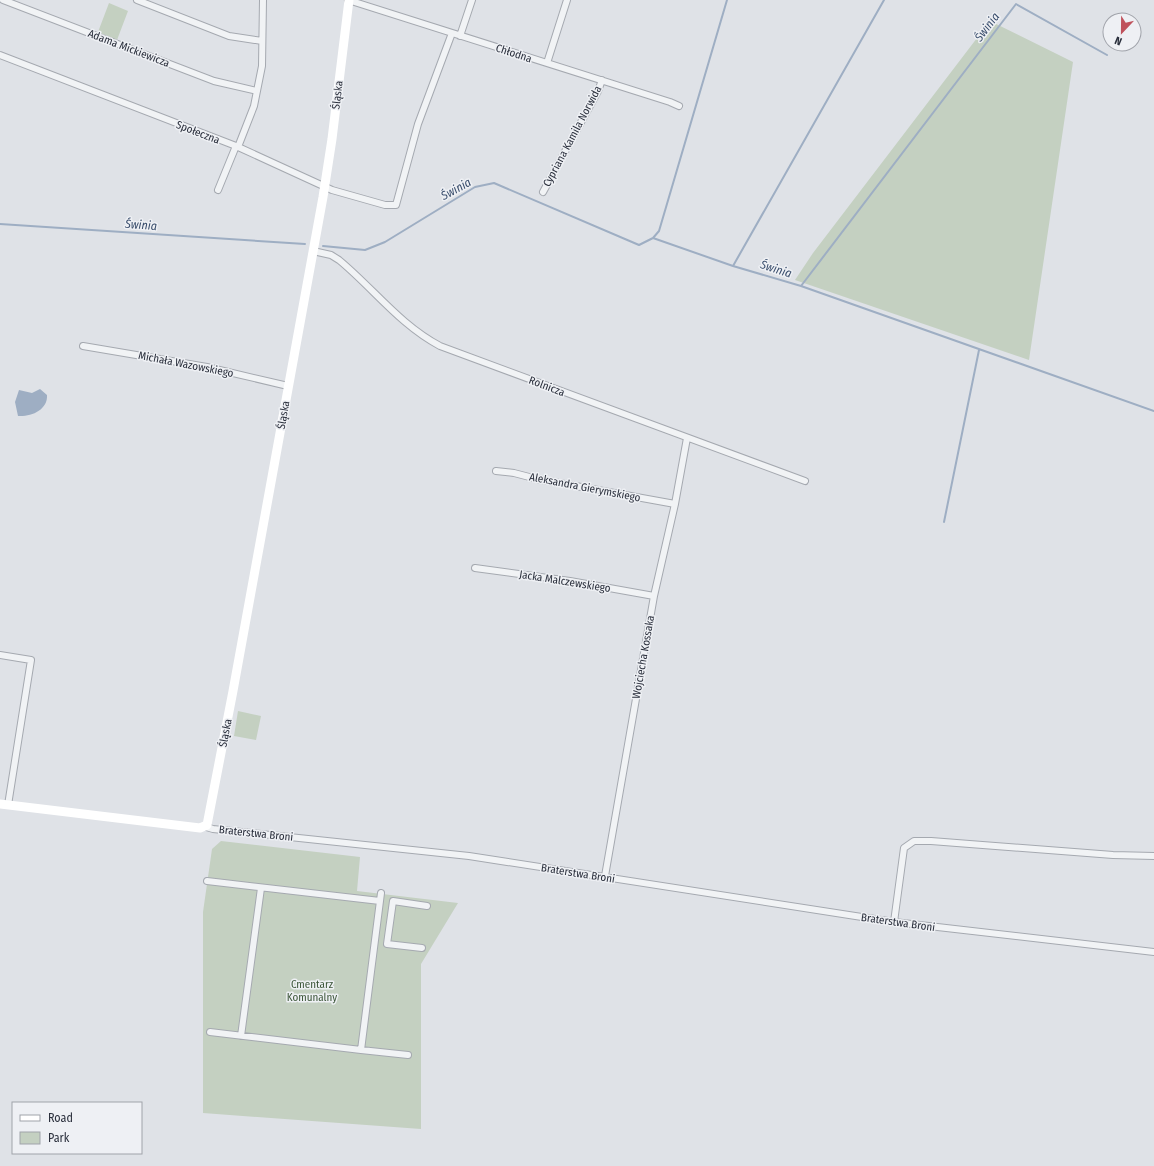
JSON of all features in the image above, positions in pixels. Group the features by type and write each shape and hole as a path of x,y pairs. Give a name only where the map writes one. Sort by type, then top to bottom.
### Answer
{"street":[{"name":"Adama Mickiewicza","path":"3,0 214,81 257,91"},
{"path":"137,0 228,36 262,42"},
{"path":"218,190 254,106 262,66 263,0"},
{"name":"Chłodna","path":"348,0 602,80 679,106"},
{"name":"Śląska","path":"206,827 233,691 325,187 348,0"},
{"path":"460,36 472,0"},
{"path":"547,63 567,0"},
{"name":"Społeczna","path":"0,55 237,147 325,187 385,205 396,205 418,124 452,33"},
{"name":"Cypriana Kamila Norwida","path":"543,192 598,91 602,80"},
{"name":"Rolnicza","path":"313,251 331,255 339,260 410,327 440,346 805,481"},
{"name":"Michała Wazowskiego","path":"83,346 207,367 288,386"},
{"name":"Wojciecha Kossaka","path":"605,876 654,596 675,504 687,438"},
{"name":"Aleksandra Gierymskiego","path":"496,471 514,473 537,479 675,504"},
{"name":"Jacka Malczewskiego","path":"475,568 570,581 654,596"},
{"path":"0,655 31,660 4,805"},
{"name":"Braterstwa Broni","path":"4,805 200,828 206,827 213,829 469,856 894,922 1154,952"},
{"path":"894,922 904,848 914,841 1113,855 1154,856"},
{"path":"207,881 261,888 380,898 427,906"},
{"path":"242,1036 261,888"},
{"path":"361,1050 380,898"},
{"path":"387,944 393,901"},
{"path":"375,942 422,948"},
{"path":"210,1032 408,1055"}],"green space":[{"path":"109,3 128,11 117,40 98,32"},
{"path":"990,21 1073,62 1029,360 795,280 813,253"},
{"path":"238,711 261,716 256,740 234,736"},
{"name":"Cmentarz Komunalny","path":"221,841 360,857 357,891 458,903 421,964 421,1129 203,1113 203,912 212,849"}],"water":[{"path":"40,389 47,395 45,405 38,412 18,416 15,402 19,390 32,393"}],"waterway":[{"path":"653,238 659,231 727,0"},
{"path":"733,266 884,0"},
{"name":"Świnia","path":"323,246 365,250 385,242 475,187 494,183 639,245 653,238 733,266 801,286 1016,4 1107,55"},
{"name":"Świnia","path":"0,224 305,244"},
{"path":"801,286 1154,411"},
{"path":"944,522 979,350"}]}
